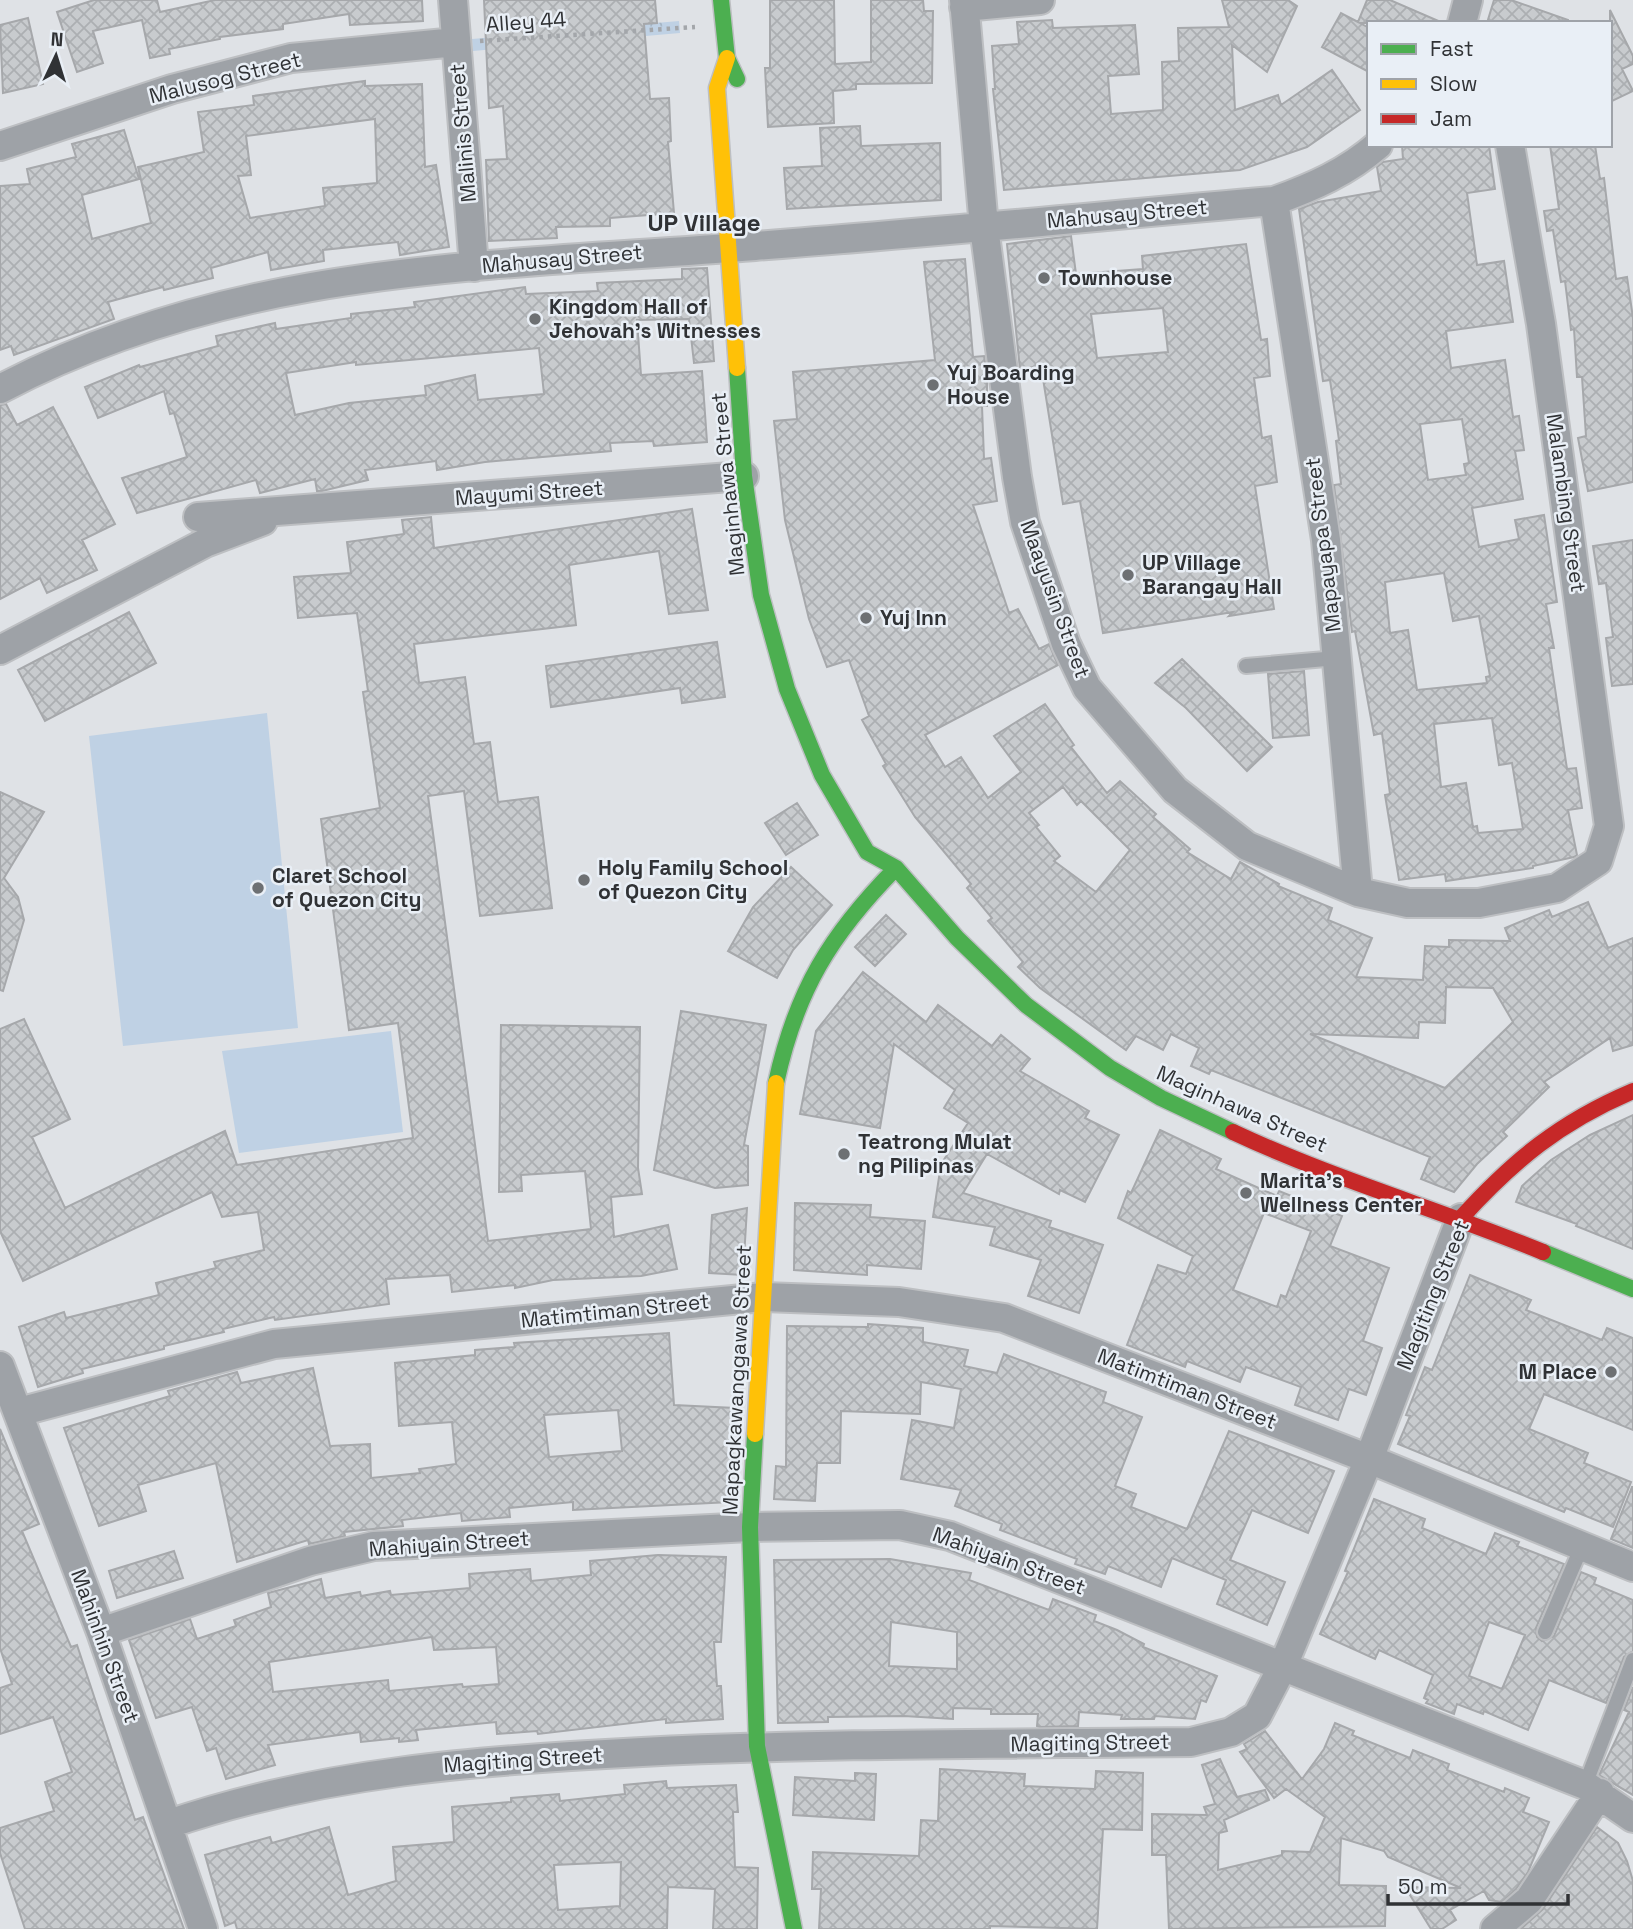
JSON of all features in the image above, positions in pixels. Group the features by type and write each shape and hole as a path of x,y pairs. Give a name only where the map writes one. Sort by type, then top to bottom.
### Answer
{"street":[{"name":"Malinis Street","path":"453,0 474,267"},
{"name":"Maginhawa Street","path":"721,0 727,58 740,86 741,100"},
{"path":"964,3 1040,0"},
{"path":"1463,21 1468,0"},
{"name":"Maayusin Street","path":"964,3 984,227 1026,522 1066,644 1087,688 1175,790 1247,846 1358,892 1408,903 1479,903 1558,888 1598,861"},
{"name":"Malusog Street","path":"0,146 172,89 291,58 456,42"},
{"name":"Maginhawa Street","path":"727,58 717,88 747,246 744,477 761,596 788,689 822,775 867,852 896,868 985,968 1026,1005 1110,1068 1189,1112 1280,1154 1461,1218 1633,1289"},
{"name":"Mahusay Street","path":"0,389 57,359 100,342 208,307 332,282 474,267 1274,201 1319,185 1375,147"},
{"name":"Malambing Street","path":"1510,147 1542,324 1609,826 1598,861"},
{"name":"Mapayapa Street","path":"1274,201 1326,540 1358,892"},
{"name":"Mayumi Street","path":"0,650 205,543 278,515 282,514 307,510 319,508 344,503 198,517 293,510 307,509 321,508 362,505 744,477"},
{"name":"Maginhawa Street","path":"891,849 896,868"},
{"name":"Mapagkawanggawa Street","path":"794,1929 757,1746 750,1527 776,1084 789,1027 808,979 852,911 896,868"},
{"name":"Magiting Street","path":"169,1824 219,1807 303,1786 408,1770 538,1757 757,1746 1191,1742 1231,1732 1257,1716 1283,1666 1369,1460 1461,1218 1507,1167 1542,1137 1589,1109 1633,1091"},
{"name":"Matimtiman Street","path":"19,1412 274,1344 764,1297 899,1302 1004,1318 1369,1460 1633,1567"},
{"name":"Mahinhin Street","path":"0,1366 101,1632 203,1929"},
{"name":"Mahiyain Street","path":"101,1632 310,1561 374,1546 750,1527 900,1525 950,1536 1593,1789 1633,1818"},
{"path":"1495,1929 1529,1900 1593,1789"}],"lane":[{"path":"1246,666 1337,658"},
{"path":"1545,1632 1582,1546"},
{"path":"1593,1789 1633,1660"}],"path":[{"name":"Alley 44","path":"456,42 724,26"}],"green space":[{"path":"679,21 680,33 473,51 472,39"},
{"path":"267,713 298,1028 123,1046 89,736"},
{"path":"391,1031 403,1132 239,1153 222,1051"}],"building":[{"path":"94,0 157,0 160,12 215,0 422,0 423,21 350,25 349,14 283,24 283,29 220,37 169,49 170,54 150,58 142,20 93,31 103,63 77,72 57,12"},
{"path":"484,0 655,0 657,23 644,24 650,99 669,98 671,141 668,142 674,213 610,218 610,226 556,227 557,238 489,241 486,160 507,159 503,106 489,108"},
{"path":"770,0 834,0 835,64 871,62 871,0 923,0 924,11 933,11 932,83 856,84 856,89 833,91 834,123 768,127 765,68 770,68"},
{"path":"1222,0 1288,0 1297,6 1267,72 1232,45 1235,110 1278,95 1281,105 1332,70 1360,110 1307,147 1240,170 1004,190 993,89 992,46 1019,44 1017,22 1052,20 1053,28 1135,25 1139,74 1108,76 1111,114 1163,110 1162,62 1179,61 1178,28 1229,27"},
{"path":"1367,0 1390,0 1438,21 1360,23 1367,27 1367,71 1322,47 1341,13 1358,22"},
{"path":"1494,0 1511,0 1568,20 1568,21 1488,21"},
{"path":"1610,10 1633,56 1633,64 1622,69 1633,91 1612,101 1612,21"},
{"path":"28,18 43,84 3,93 0,25"},
{"path":"365,81 365,86 422,84 425,167 436,165 449,247 400,255 398,242 323,250 324,261 271,270 268,252 211,268 213,278 164,290 163,287 108,302 114,319 14,355 11,346 0,350 0,186 30,184 27,169 76,157 72,144 124,130 139,179 82,195 92,239 151,223 138,167 204,152 198,112 254,105 253,96","holes":["375,119 377,183 323,188 325,206 250,218 238,176 251,175 246,136"]},
{"path":"860,126 861,146 940,143 941,200 787,209 784,168 822,166 820,128"},
{"path":"1402,147 1489,147 1495,189 1467,193 1477,265 1504,261 1513,322 1446,331 1451,368 1505,360 1513,417 1519,416 1524,450 1515,451 1523,499 1472,508 1479,547 1519,539 1515,520 1544,515 1557,602 1546,604 1554,648 1549,648 1567,769 1576,768 1582,808 1568,810 1577,855 1533,868 1446,881 1445,874 1399,880 1385,795 1390,794 1382,733 1374,735 1355,631 1352,632 1334,485 1341,484 1336,441 1339,440 1330,380 1323,381 1299,209 1318,202 1381,191 1377,167 1383,162 1403,159","holes":["1462,419 1469,463 1464,464 1466,475 1428,480 1420,424","1444,573 1453,621 1479,616 1490,676 1486,677 1487,683 1417,690 1408,630 1390,633 1385,582","1492,718 1499,765 1512,763 1523,829 1478,833 1477,826 1473,827 1466,783 1441,787 1434,724"]},
{"path":"1550,147 1595,147 1600,179 1604,178 1616,279 1627,277 1633,318 1633,482 1588,491 1578,438 1586,436 1582,377 1577,377 1574,329 1571,330 1565,281 1561,282 1553,230 1547,231 1544,211 1559,209"},
{"path":"1071,236 1076,274 1143,269 1142,256 1246,244 1261,340 1267,339 1270,376 1254,378 1262,438 1271,436 1277,482 1255,486 1274,609 1229,616 1233,612 1103,633 1080,501 1063,504 1041,366 1020,369 1007,244","holes":["1163,308 1168,352 1097,358 1091,314"]},
{"path":"965,259 973,357 984,356 987,374 987,406 982,406 984,459 991,458 997,501 973,505 1009,613 1018,609 1039,649 1049,644 1058,665 925,735 945,767 961,757 988,798 1021,772 994,736 1045,704 1074,745 1071,747 1107,793 1120,781 1156,814 1153,817 1190,849 1187,852 1231,879 1240,862 1279,884 1278,886 1332,908 1328,920 1372,938 1356,977 1423,980 1425,946 1449,947 1449,940 1510,941 1505,928 1549,910 1552,917 1588,902 1608,948 1633,938 1633,1045 1613,1051 1610,1038 1544,1082 1549,1087 1503,1132 1507,1136 1477,1164 1454,1192 1421,1179 1430,1157 1211,1070 1209,1074 1191,1066 1199,1048 1171,1034 1163,1050 1136,1036 1126,1050 1040,988 1018,967 1023,962 988,921 992,918 967,888 971,884 915,817 883,766 886,764 862,720 869,716 849,660 827,667 809,619 785,520 774,421 797,419 793,372 935,360 924,262","holes":["1063,787 1077,805 1081,801 1130,850 1096,892 1054,861 1060,856 1036,827 1039,825 1029,813","1446,987 1493,988 1513,1022 1445,1088 1310,1034 1418,1038 1419,1022 1445,1023"]},
{"path":"707,268 714,361 694,363 689,319 637,320 641,375 702,371 707,442 654,446 653,441 610,443 611,451 485,462 437,470 436,461 365,470 368,480 322,491 317,491 315,479 260,493 256,480 137,513 122,478 187,457 174,413 170,414 164,391 98,418 85,387 139,365 140,367 218,346 216,336 275,323 276,329 351,318 351,314 415,307 414,302 525,287 526,294 598,291 597,283 682,279 682,269","holes":["539,348 544,394 478,400 475,375 425,386 426,395 349,403 295,415 286,373 356,362 356,365"]},
{"path":"6,404 17,425 53,407 115,524 82,540 97,570 47,593 40,578 0,599 0,405"},
{"path":"692,509 708,610 669,614 659,551 569,565 576,625 414,644 419,683 465,677 474,744 490,742 498,802 538,797 552,908 480,916 464,791 428,796 488,1241 591,1229 585,1171 521,1175 522,1191 499,1192 501,1025 640,1027 638,1168 642,1194 611,1197 614,1237 668,1225 677,1269 641,1276 553,1280 515,1288 515,1285 452,1292 450,1275 386,1279 389,1304 275,1320 274,1317 223,1329 224,1332 82,1369 83,1373 38,1387 19,1327 64,1312 66,1318 159,1295 156,1283 216,1268 214,1262 264,1250 258,1212 222,1217 212,1192 23,1281 0,1231 0,1029 24,1019 70,1119 32,1137 65,1208 225,1131 237,1165 413,1138 398,1023 349,1030 321,819 380,808 363,692 368,691 357,613 298,618 294,577 351,573 347,542 404,534 402,520 431,517 434,548"},
{"path":"1633,540 1633,684 1612,686 1606,638 1613,637 1606,583 1599,584 1593,546"},
{"path":"129,612 156,663 45,721 18,670"},
{"path":"717,642 725,697 682,703 680,688 551,707 546,666"},
{"path":"1182,659 1272,747 1247,771 1186,708 1155,683"},
{"path":"1304,671 1309,735 1273,738 1268,674"},
{"path":"0,792 44,812 4,878 18,897 24,920 3,991 0,990"},
{"path":"797,803 818,835 786,855 765,823"},
{"path":"791,867 832,905 793,950 777,978 728,951 753,907"},
{"path":"886,915 906,934 875,966 855,947"},
{"path":"863,972 926,1022 938,1005 992,1046 1001,1035 1030,1059 1020,1071 1089,1111 1085,1118 1119,1135 1085,1202 1060,1190 1059,1194 987,1154 963,1193 1051,1221 1049,1227 1103,1245 1079,1313 1028,1296 1041,1260 990,1245 995,1227 933,1217 941,1164 968,1123 944,1108 955,1090 894,1044 880,1128 800,1114 816,1031"},
{"path":"681,1011 766,1025 744,1145 748,1146 748,1185 715,1188 654,1170"},
{"path":"1633,1115 1633,1249 1576,1226 1577,1224 1516,1202 1522,1186 1551,1160 1590,1135"},
{"path":"1160,1130 1221,1159 1216,1169 1277,1196 1279,1191 1342,1216 1330,1246 1389,1268 1363,1341 1382,1348 1366,1395 1349,1389 1338,1420 1295,1405 1301,1387 1246,1367 1240,1382 1187,1361 1185,1367 1127,1345 1158,1265 1186,1274 1193,1256 1118,1218 1128,1191 1131,1193","holes":["1264,1213 1311,1231 1286,1297 1281,1295 1277,1307 1233,1290"]},
{"path":"795,1203 871,1205 870,1217 925,1221 921,1269 867,1265 867,1275 794,1270"},
{"path":"747,1208 743,1275 709,1273 712,1215"},
{"path":"1470,1275 1531,1300 1526,1310 1602,1340 1607,1328 1633,1338 1633,1430 1544,1394 1529,1429 1588,1453 1584,1463 1631,1482 1613,1527 1566,1508 1564,1512 1398,1444 1425,1367 1432,1370"},
{"path":"868,1324 923,1328 923,1342 968,1350 964,1366 997,1373 1004,1354 1106,1392 1103,1402 1142,1417 1115,1486 1136,1494 1131,1507 1187,1529 1229,1431 1334,1471 1308,1533 1252,1510 1230,1560 1285,1582 1267,1625 1217,1604 1226,1580 1172,1558 1161,1587 1108,1566 1105,1574 1075,1564 1077,1559 1000,1530 1002,1524 955,1506 961,1490 901,1479 912,1420 954,1428 961,1389 921,1382 920,1414 841,1411 840,1463 817,1463 815,1501 774,1499 776,1466 786,1467 787,1326 868,1327"},
{"path":"669,1333 674,1405 735,1408 730,1502 573,1510 573,1502 509,1508 510,1517 462,1521 461,1513 402,1520 403,1526 344,1532 345,1536 309,1544 308,1540 237,1562 216,1463 138,1485 146,1511 99,1526 64,1428 170,1396 168,1391 237,1372 241,1383 313,1368 330,1446 370,1444 371,1478 420,1473 419,1469 456,1464 452,1422 399,1426 395,1363 475,1355 475,1350 515,1347 514,1343","holes":["618,1410 622,1451 549,1457 544,1415"]},
{"path":"0,1429 39,1524 22,1531 71,1647 77,1645 135,1820 143,1817 184,1929 25,1929 0,1853 0,1828 54,1811 45,1782 72,1772 53,1717 0,1734 0,1688 12,1684 0,1648"},
{"path":"1633,1487 1633,1548 1611,1539"},
{"path":"1374,1499 1425,1519 1422,1528 1486,1554 1495,1533 1519,1542 1517,1546 1564,1564 1536,1628 1537,1637 1542,1641 1554,1636 1581,1572 1596,1578 1594,1584 1633,1600 1633,1651 1624,1657 1606,1703 1549,1680 1528,1730 1484,1711 1483,1714 1457,1704 1454,1714 1426,1703 1428,1700 1424,1698 1433,1675 1379,1650 1375,1659 1320,1634 1348,1572 1345,1571","holes":["1489,1622 1525,1635 1502,1689 1469,1676"]},
{"path":"174,1551 183,1578 117,1598 109,1571"},
{"path":"658,1555 726,1557 721,1642 714,1642 717,1686 721,1686 723,1719 666,1723 666,1719 538,1734 537,1731 497,1734 496,1722 416,1730 418,1740 399,1742 399,1738 361,1742 360,1732 268,1745 275,1765 226,1779 216,1748 207,1751 192,1707 156,1718 129,1640 190,1619 197,1639 236,1626 234,1620 271,1607 268,1593 321,1579 325,1598 360,1592 361,1596 390,1591 391,1595 470,1588 469,1574 530,1569 531,1581 591,1575 590,1561","holes":["432,1637 434,1650 496,1647 499,1684 463,1687 462,1684 389,1691 388,1680 273,1692 269,1662"]},
{"path":"890,1559 971,1573 969,1580 1049,1610 1053,1599 1096,1615 1094,1621 1144,1644 1143,1647 1217,1676 1206,1702 1201,1700 1195,1719 1155,1716 1154,1719 1121,1719 1122,1715 1079,1712 1078,1726 1040,1727 1037,1726 1038,1714 991,1714 991,1709 953,1708 953,1719 904,1716 828,1717 828,1722 778,1723 774,1560","holes":["891,1622 957,1632 957,1669 889,1666"]},
{"path":"1633,1687 1633,1795 1599,1775 1629,1712 1624,1710"},
{"path":"1335,1723 1354,1731 1352,1735 1410,1758 1413,1750 1449,1764 1447,1770 1504,1792 1505,1788 1529,1798 1523,1812 1549,1822 1528,1872 1516,1889 1502,1902 1489,1900 1484,1891 1450,1910 1456,1920 1442,1929 1431,1929 1405,1887 1461,1888 1388,1857 1384,1851 1341,1838 1339,1885 1386,1886 1385,1926 1169,1929 1166,1855 1152,1855 1152,1814 1207,1815 1204,1807 1215,1804 1202,1765 1220,1759 1237,1797 1265,1790 1269,1800 1224,1820 1227,1831 1219,1833 1218,1870 1282,1855 1282,1851 1310,1852 1325,1817 1286,1789 1274,1798 1240,1752 1247,1749 1244,1744 1265,1731 1302,1779 1324,1749"},
{"path":"940,1769 1025,1774 1024,1786 1095,1789 1096,1771 1143,1773 1142,1830 1103,1829 1097,1929 990,1926 990,1929 819,1929 821,1889 812,1889 813,1852 919,1856 921,1820 938,1821"},
{"path":"855,1773 876,1774 874,1820 793,1815 795,1777 855,1781"},
{"path":"666,1781 667,1788 736,1785 738,1812 733,1812 735,1867 758,1868 757,1929 713,1929 715,1889 668,1887 667,1929 237,1929 235,1922 225,1926 205,1855 270,1837 272,1843 329,1827 348,1895 396,1881 393,1847 454,1842 452,1807 511,1802 511,1798 559,1794 560,1801 625,1794 624,1785","holes":["621,1862 620,1906 558,1910 554,1865"]},
{"path":"1597,1827 1618,1843 1627,1861 1633,1881 1633,1929 1521,1929 1543,1909"}],"traffic: fast":[{"path":"721,0 727,58 737,79"},
{"path":"737,368 744,476 761,595 787,689 822,775 867,852 896,868 957,938 1026,1005 1110,1068 1161,1098 1233,1132"},
{"path":"776,1083 794,1020 819,966 852,917 896,868"},
{"path":"1543,1252 1633,1289"},
{"path":"755,1434 750,1527 757,1746 794,1929"}],"traffic: slow":[{"path":"727,58 717,88 737,368"},
{"path":"755,1434 776,1083"}],"traffic: jam":[{"path":"1461,1218 1500,1178 1540,1144 1583,1116 1633,1091"},
{"path":"1233,1132 1309,1165 1543,1252"}],"place":[{"name":"Townhouse","path":"1044,278"},
{"name":"Kingdom Hall of Jehovah's Witnesses","path":"535,319"},
{"name":"Yuj Boarding House","path":"933,385"},
{"name":"UP Village Barangay Hall","path":"1128,575"},
{"name":"Yuj Inn","path":"866,618"},
{"name":"Holy Family School of Quezon City","path":"584,880"},
{"name":"Claret School of Quezon City","path":"258,888"},
{"name":"Teatrong Mulat ng Pilipinas","path":"844,1154"},
{"name":"Marita's Wellness Center","path":"1246,1193"},
{"name":"M Place","path":"1611,1372"}],"district":[{"name":"UP Village","path":"704,223"}]}
